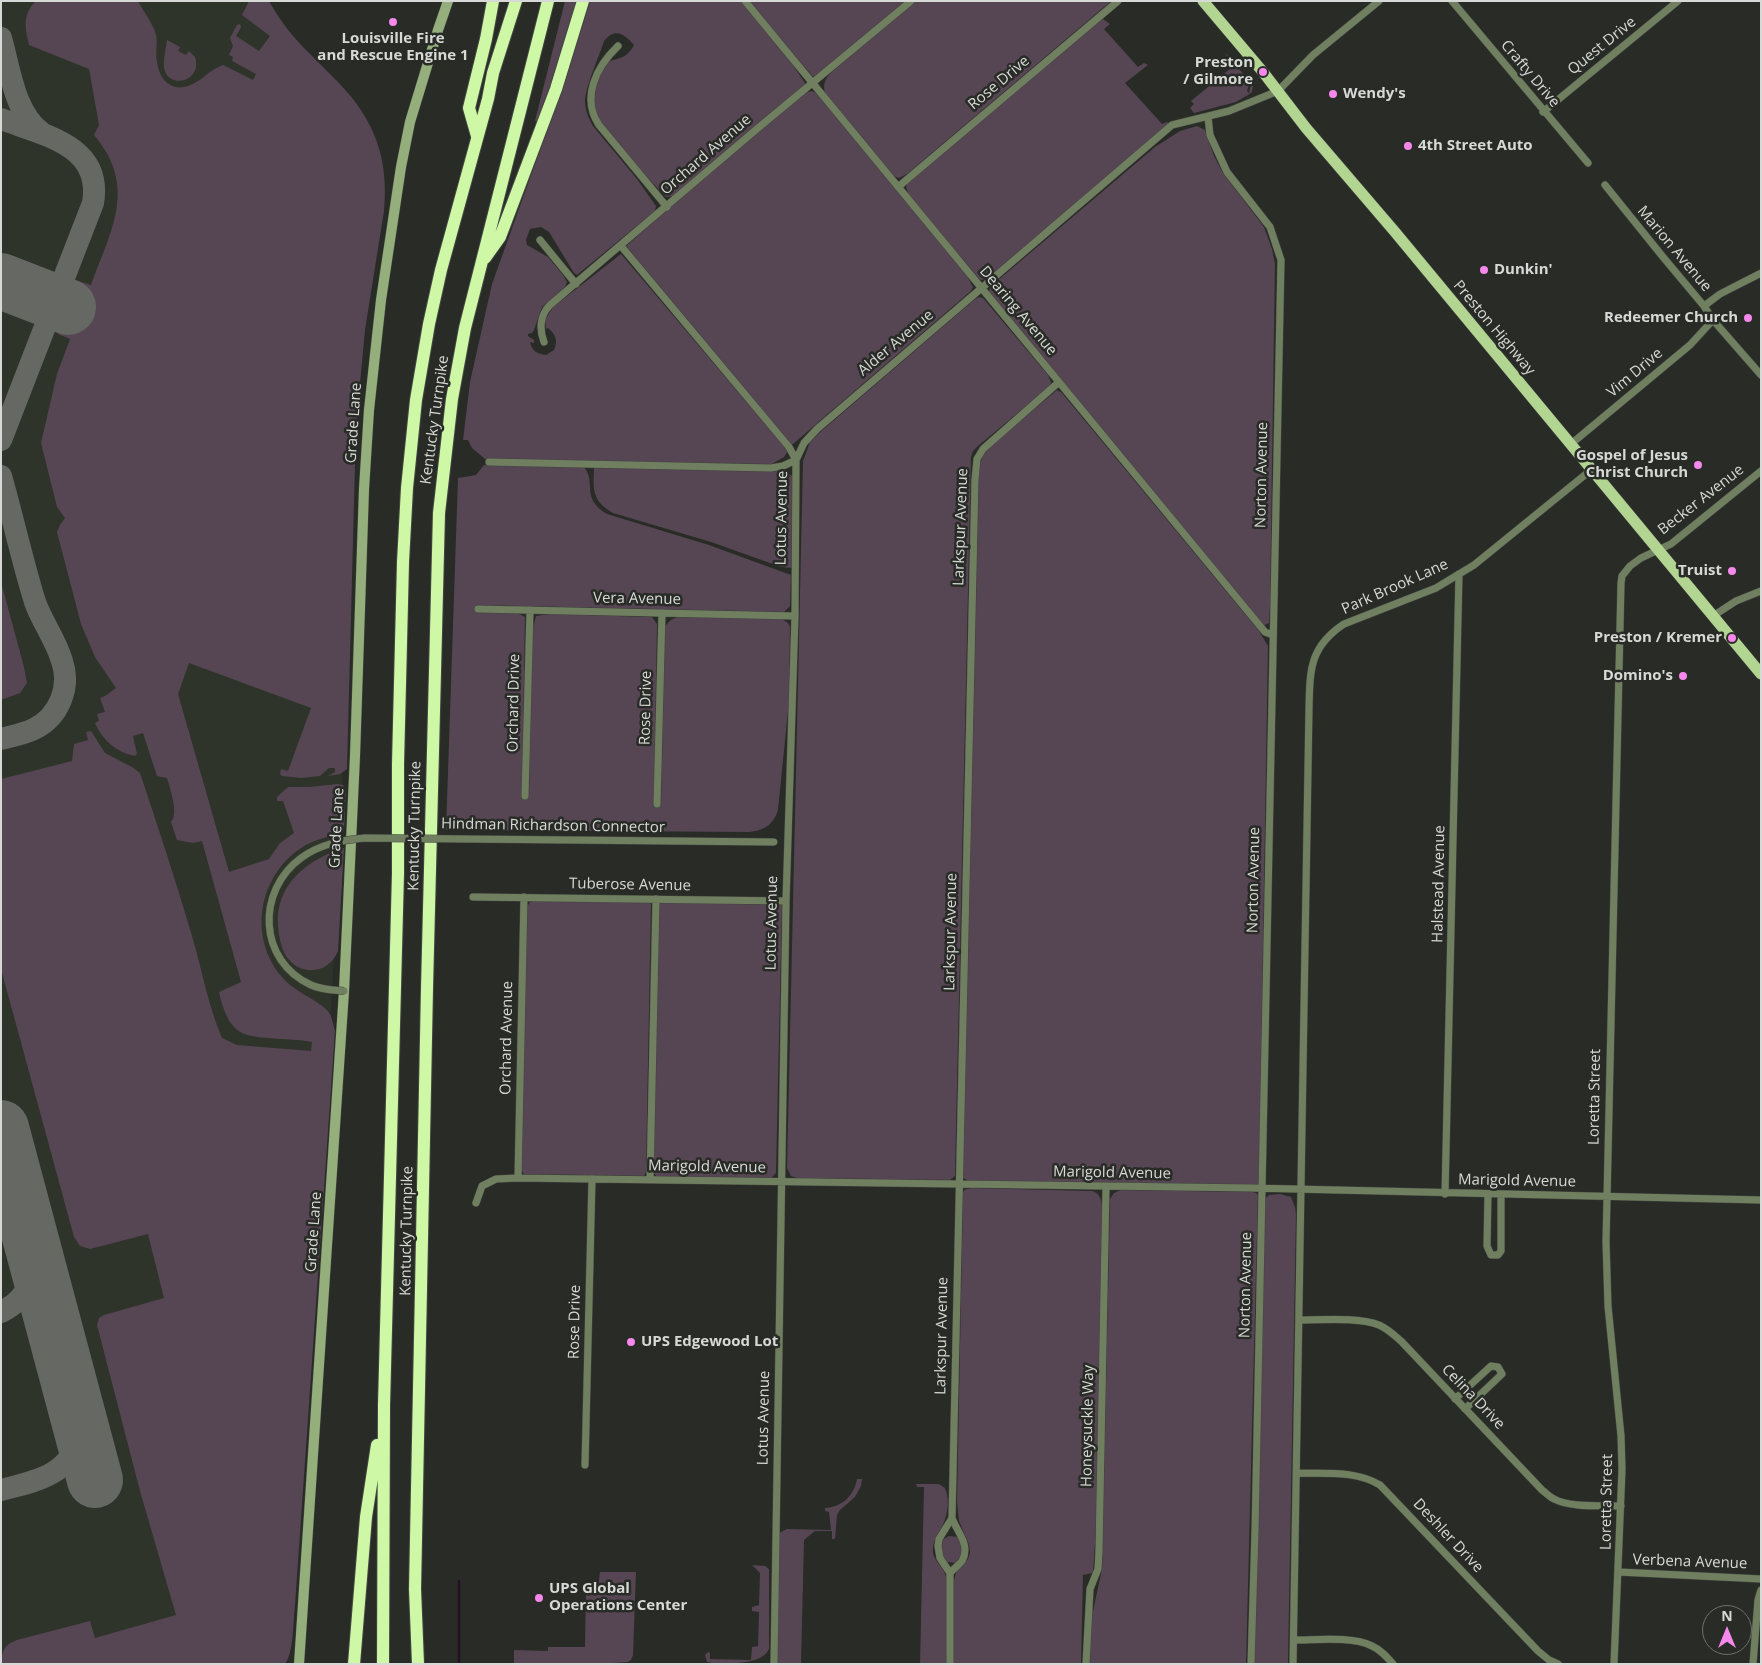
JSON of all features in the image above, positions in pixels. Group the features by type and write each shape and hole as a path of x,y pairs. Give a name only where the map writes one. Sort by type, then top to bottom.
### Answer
{"highway":[{"path":"477,138 469,108 493,1"},
{"path":"383,1664 384,1406 398,873 398,764 407,488 416,400 429,324 441,270 493,73 516,1"},
{"name":"Kentucky Turnpike","path":"418,1664 416,1579 437,535 454,390 465,328 548,1"},
{"path":"482,262 500,237 556,89 583,1"},
{"path":"354,1664 366,1517 384,1406"}],"main road":[{"name":"Grade Lane","path":"300,1664 344,991 355,756 364,489 374,355 397,187 407,135 448,1"},
{"name":"Preston Highway","path":"1203,1 1278,91 1306,128 1395,232 1761,674"}],"street":[{"name":"Dearing Avenue","path":"745,1 1265,632 1273,635"},
{"name":"Orchard Avenue","path":"544,342 541,326 545,310 758,128 911,1"},
{"name":"Rose Drive","path":"898,187 1118,1"},
{"path":"1278,91 1313,55 1379,1"},
{"name":"Crafty Drive","path":"1452,1 1543,112 1588,163"},
{"name":"Quest Drive","path":"1543,112 1678,1"},
{"path":"618,46 610,53 594,81 590,100 591,111 599,125 666,206"},
{"name":"Alder Avenue","path":"796,460 804,443 817,429 1172,125 1229,111 1278,91"},
{"name":"Norton Avenue","path":"1208,117 1210,135 1227,172 1270,226 1281,260 1255,1531 1250,1664"},
{"name":"Marion Avenue","path":"1605,185 1704,306 1713,320 1761,375"},
{"path":"540,240 576,284"},
{"name":"Lotus Avenue","path":"621,246 789,447 796,460 795,616 786,901 774,1664"},
{"path":"1704,306 1720,294 1761,273"},
{"name":"Vim Drive","path":"1571,444 1690,345 1713,320"},
{"name":"Larkspur Avenue","path":"950,1664 950,1573 940,1558 938,1546 952,1518 974,500 977,459 989,442 1059,382"},
{"path":"489,462 771,468 783,466 796,460"},
{"name":"Park Brook Lane","path":"1301,1191 1310,672 1317,652 1327,637 1344,624 1436,588 1474,566 1591,470"},
{"name":"Becker Avenue","path":"1658,550 1671,544 1761,471"},
{"name":"Loretta Street","path":"1614,1664 1621,1506 1621,1436 1606,1275 1620,592 1622,576 1627,569 1641,558 1658,550"},
{"name":"Halstead Avenue","path":"1445,1194 1459,574"},
{"path":"1713,616 1736,601 1761,591"},
{"name":"Vera Avenue","path":"478,609 795,616"},
{"name":"Orchard Drive","path":"525,796 530,610"},
{"name":"Rose Drive","path":"657,804 662,613"},
{"name":"Hindman Richardson Connector","path":"344,991 324,990 309,984 291,971 277,956 270,936 270,908 278,885 294,864 321,846 341,840 365,838 788,842"},
{"name":"Tuberose Avenue","path":"473,897 786,901"},
{"name":"Orchard Avenue","path":"518,1178 524,898"},
{"path":"650,1180 656,899"},
{"name":"Marigold Avenue","path":"476,1203 482,1186 496,1178 1262,1189 1761,1200"},
{"name":"Rose Drive","path":"585,1465 592,1179"},
{"name":"Honeysuckle Way","path":"1086,1664 1090,1589 1098,1569 1099,1551 1106,1187"},
{"path":"1293,1664 1301,1191"},
{"path":"1488,1194 1487,1246 1491,1255 1498,1255 1501,1251 1501,1194"},
{"name":"Celina Drive","path":"1299,1320 1360,1321 1379,1325 1391,1332 1542,1490 1554,1499 1572,1504 1621,1506"},
{"path":"1455,1399 1485,1370 1491,1366 1498,1367 1502,1374 1464,1409"},
{"name":"Deshler Drive","path":"1297,1473 1353,1474 1380,1485 1538,1651 1549,1660 1558,1664"},
{"name":"Larkspur Avenue","path":"950,1573 961,1562 965,1548 965,1542 952,1518"},
{"name":"Verbena Avenue","path":"1618,1572 1761,1579"},
{"path":"1753,1664 1758,1600 1761,1590"},
{"path":"1294,1640 1332,1640 1362,1643 1379,1650 1393,1664"}],"shaded area":[{"path":"1,1 259,1 364,278 350,493 341,840 329,1041 278,1664 1,1664"},
{"path":"36,1 138,1 155,31 157,38 156,59 160,73 171,85 182,87 197,82 214,69 223,65 253,80 256,74 232,61 233,57 229,55 233,46 230,38 237,25 240,24 241,27 236,36 259,51 270,36 242,15 249,1 269,1 292,35 351,96 362,111 377,141 384,174 384,211 365,330 356,426 347,769 340,774 328,776 335,772 335,768 329,768 320,776 301,778 282,776 280,774 281,769 288,771 311,708 189,663 178,694 229,872 269,859 280,843 294,833 283,801 277,801 277,797 288,787 337,784 343,785 346,790 344,831 306,845 287,860 276,874 268,890 263,907 264,943 271,960 286,982 327,1010 331,1016 335,1031 292,1644 285,1664 2,1664 2,1655 5,1649 9,1644 17,1640 90,1621 95,1638 176,1615 140,1491 97,1325 99,1318 104,1315 164,1298 148,1234 90,1249 80,1246 74,1237 1,969 1,779 72,761 74,744 88,740 86,732 91,731 105,753 140,773 180,895 209,1000 222,1038 237,1045 311,1051 312,1042 248,1035 237,1030 229,1021 219,992 241,982 202,841 193,843 177,840 171,822 174,807 167,778 157,776 143,733 133,736 137,754 135,756 122,752 111,745 95,723 99,721 97,714 105,712 100,698 116,688 95,657 81,624 57,532 65,518 57,507 41,443 57,374 70,339 58,334 78,281 91,285 112,227 117,209 118,191 115,173 107,154 94,135 99,125 89,69 29,45 26,22 28,11"},
{"path":"565,1 577,1 540,122 535,121"},
{"path":"590,1 741,1 791,62 805,83 802,88 673,196 666,197 624,152 603,125 593,102 593,92 606,62 626,55 634,45 620,34 612,34 608,37 604,41 588,87 585,101 586,111 593,126 637,179 656,206 655,211 577,275 549,232 541,227 530,229 526,240 527,245 548,257 567,282 565,287 542,307 534,330 528,334 534,340 534,343 530,342 532,348 535,352 543,355 554,350 556,338 548,328 546,329 545,320 553,307 621,254 788,451 784,457 772,464 590,463 485,459 472,448 468,440 463,440 470,382 492,284 567,75"},
{"path":"749,1 905,1 813,77"},
{"path":"915,1 1110,2 907,174 899,178 893,176 825,93 824,86 831,72"},
{"path":"1103,19 1110,24 1104,29 1138,67 1144,63 1148,65 1125,83 1162,124 1167,122 1169,125 986,279 980,280 909,195 906,187 907,183 1097,22"},
{"path":"167,40 180,47 178,51 186,55 189,51 195,57 196,66 190,77 178,81 167,75 164,68 164,58"},
{"path":"1225,52 1250,82 1247,91 1249,93 1251,84 1253,86 1252,92 1236,102 1194,113 1190,108 1194,104 1191,101 1231,68"},
{"path":"812,91 816,93 967,276 973,287 971,291 791,444 626,246 746,141 804,94"},
{"path":"1197,126 1205,130 1214,156 1223,173 1264,227 1275,264 1270,606 1269,623 1265,625 1261,624 989,292 990,287 1155,147 1180,131"},
{"path":"979,297 983,298 1048,375 1051,382 1050,386 978,446 973,451 971,457 955,1176 950,1180 797,1178 791,1176 787,1168 803,461 810,442 819,433"},
{"path":"1057,390 1062,393 1259,631 1268,646 1259,1185 969,1181 963,1178 979,466 990,446"},
{"path":"484,465 584,467 588,473 591,496 599,508 607,514 709,545 791,575 790,606 784,612 476,605 476,612 509,612 525,617 523,795 529,794 532,632 536,616 549,614 652,617 657,624 654,805 661,805 665,626 677,617 782,619 790,627 789,701 778,810 768,826 750,832 446,830 458,478 476,475"},
{"path":"594,468 787,472 792,476 792,568 781,567 711,542 613,513 606,509 597,499 594,489"},
{"path":"1,582 27,683 20,693 1,700"},
{"path":"344,848 338,951 334,959 328,964 314,970 306,970 292,963 286,956 280,942 278,911 282,898 296,875 307,866"},
{"path":"536,900 648,902 651,904 646,1172 644,1176 524,1174 521,1170 526,908 530,902"},
{"path":"659,902 782,905 776,1173 771,1178 657,1177 653,1172"},
{"path":"971,1188 1092,1191 1096,1192 1101,1200 1096,1529 1093,1573 1083,1575 1081,1664 953,1664 954,1581 956,1572 968,1559 970,1552 959,1521 957,1501 963,1192"},
{"path":"1121,1190 1252,1192 1258,1195 1246,1664 1089,1664 1092,1616 1102,1569 1110,1199 1114,1193"},
{"path":"1280,1194 1291,1197 1296,1215 1288,1664 1254,1664 1265,1205 1266,1198 1269,1195"},
{"path":"857,1479 862,1479 861,1486 855,1497 837,1515 835,1539 832,1539 832,1531 815,1531 804,1540 801,1664 777,1664 779,1533 787,1529 831,1530 829,1512 825,1511 825,1508 842,1503 847,1499 856,1485"},
{"path":"916,1484 939,1484 945,1488 948,1499 946,1515 934,1542 933,1549 934,1557 947,1580 946,1664 920,1664 924,1487 917,1487"},
{"path":"949,1536 958,1537 960,1544 961,1554 955,1563 947,1562 941,1552 942,1540"},
{"path":"752,1565 765,1566 769,1569 769,1649 760,1658 746,1662 707,1662 705,1655 708,1652 710,1653 710,1659 751,1660 752,1647 758,1646 759,1612 752,1611 752,1607 759,1605 760,1573"},
{"path":"600,1572 636,1572 633,1655 631,1660 628,1662 598,1664 514,1664 514,1650 548,1651 548,1647 585,1647 586,1585 591,1583 591,1589 598,1589"}],"waterway":[{"path":"459,1581 459,1664"}],"taxiway":[{"path":"1,38 14,90 19,102 25,114 42,133"},
{"path":"1,119 51,137 66,145 79,155 89,168 94,183 93,203 1,440"},
{"path":"1,476 35,602 59,653 65,681 61,700 43,724 22,734 1,739"},
{"path":"1,1312 19,1299 29,1284 33,1265 32,1243"},
{"path":"1,1490 37,1480 58,1469 67,1461 74,1451 78,1438 78,1414"}],"runway":[{"path":"1,281 68,307"},
{"path":"1,1128 95,1480"}],"place":[{"name":"Louisville Fire and Rescue Engine 1","path":"393,22"},
{"name":"Preston / Gilmore","path":"1263,72"},
{"name":"Wendy's","path":"1333,94"},
{"name":"4th Street Auto","path":"1408,146"},
{"name":"Dunkin'","path":"1484,270"},
{"name":"Redeemer Church","path":"1748,318"},
{"name":"Gospel of Jesus Christ Church","path":"1698,465"},
{"name":"Truist","path":"1732,571"},
{"name":"Preston / Kremer","path":"1732,638"},
{"name":"Domino's","path":"1683,676"},
{"name":"UPS Edgewood Lot","path":"631,1342"},
{"name":"UPS Global Operations Center","path":"539,1598"}]}
